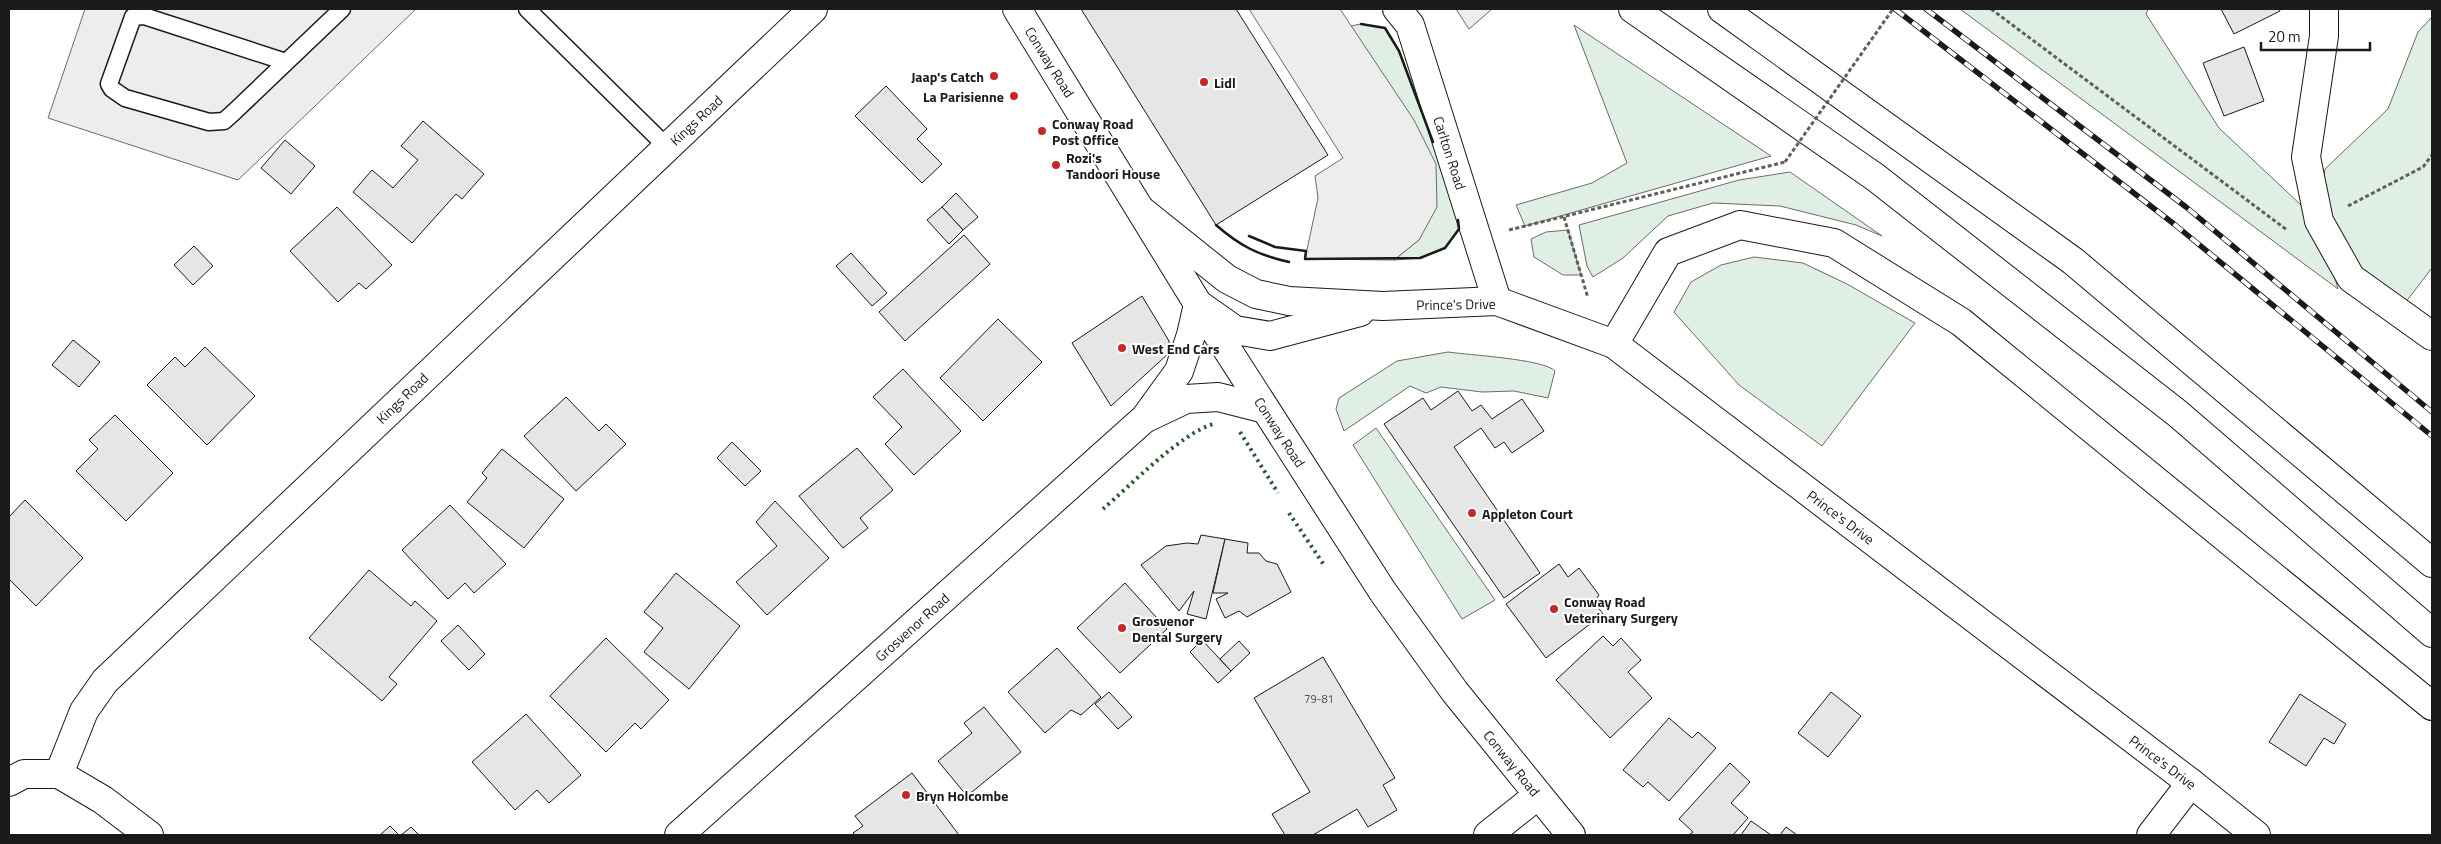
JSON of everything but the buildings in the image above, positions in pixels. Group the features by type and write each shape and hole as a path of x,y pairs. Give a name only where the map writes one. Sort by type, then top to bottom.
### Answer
{"main road":[{"name":"Kings Road","path":"59,774 84,712 104,681 814,9"},
{"name":"Carlton Road","path":"1396,9 1410,25 1497,302"},
{"path":"1633,9 1875,177 2177,413 2432,633"},
{"path":"1722,9 2073,261"},
{"path":"1754,9 2073,261 2432,563"},
{"path":"2324,9 2324,36 2306,157 2319,221 2351,278 2432,336"},
{"name":"Conway Road","path":"1025,12 1198,304 1383,592 1455,692 1571,835"},
{"name":"Prince's Drive","path":"1141,210 1227,279 1256,294 1289,300 1383,306 1497,302 1607,342 2191,783 2256,835"},
{"path":"1607,342 1668,252 1740,225 1834,243 1961,322 2432,706"},
{"name":"Prince's Drive","path":"1198,304 1235,330 1270,336 1383,306"},
{"name":"Grosvenor Road","path":"679,835 1145,418 1179,371 1198,304"},
{"name":"Grosvenor Road","path":"1145,418 1186,399 1218,397 1265,409"},
{"path":"9,782 24,774 59,774 103,800 149,835"},
{"path":"2151,835 2191,783"},
{"path":"1488,835 1538,795"}],"lane":[{"path":"286,62 166,15 133,17 110,84 112,89 124,98 209,122 224,121 342,9"},
{"path":"527,9 667,147"}],"path":[{"path":"1477,237 1785,162 1893,9"},
{"path":"1991,9 2295,236"},
{"path":"2319,221 2423,167 2432,154"},
{"path":"1564,217 1607,342"}],"green space":[{"path":"1960,9 2148,9 2146,14 2219,128 2318,221 2325,169 2388,109 2418,32 2432,17 2432,268 2398,312 2320,224 2338,289"},
{"path":"1361,24 1385,28 1399,51 1457,209 1459,229 1445,248 1420,258 1394,260 1419,240 1351,26"},
{"path":"1574,25 1771,156 1525,226 1516,205 1592,183 1627,163"},
{"path":"1790,172 1882,236 1856,225 1780,206 1713,203 1668,216 1623,258 1593,277 1587,266 1579,225 1739,180"},
{"path":"1568,230 1581,275 1563,275 1534,257 1531,239 1546,232"},
{"path":"1754,257 1803,263 1847,284 1915,323 1822,446 1739,385 1674,312 1691,282 1721,265"},
{"path":"1448,352 1505,358 1548,367 1555,371 1548,398 1514,391 1482,392 1441,387 1426,393 1410,386 1344,431 1336,409 1339,398 1397,361"},
{"path":"1376,428 1495,600 1462,619 1353,445"}],"shaded area":[{"path":"85,9 416,9 238,180 48,118"},
{"path":"1249,9 1340,9 1414,120 1436,164 1437,207 1419,240 1394,260 1305,259 1318,198 1315,176 1343,158"},
{"path":"1456,9 1492,9 1469,29"}],"railway":[{"path":"1895,9 2174,224 2432,436"},
{"path":"1926,9 2186,207 2432,412"}],"hedge":[{"path":"1103,509 1172,448 1187,437 1214,424"},
{"path":"1240,432 1278,493"},
{"path":"1289,513 1324,565"}],"wall":[{"path":"1361,24 1385,28 1399,51 1433,142"},
{"path":"1249,236 1275,247 1306,251 1305,259 1420,258 1445,248 1459,229 1458,220"},
{"path":"1216,225 1233,239 1250,249 1289,262"}],"place":[{"name":"Jaap's Catch","path":"994,76"},
{"name":"Lidl","path":"1204,82"},
{"name":"La Parisienne","path":"1014,96"},
{"name":"Conway Road Post Office","path":"1042,131"},
{"name":"Rozi's Tandoori House","path":"1056,165"},
{"name":"West End Cars","path":"1122,348"},
{"name":"Appleton Court","path":"1472,513"},
{"name":"Conway Road Veterinary Surgery","path":"1554,609"},
{"name":"Grosvenor Dental Surgery","path":"1122,628"},
{"name":"Bryn Holcombe","path":"906,795"}]}
